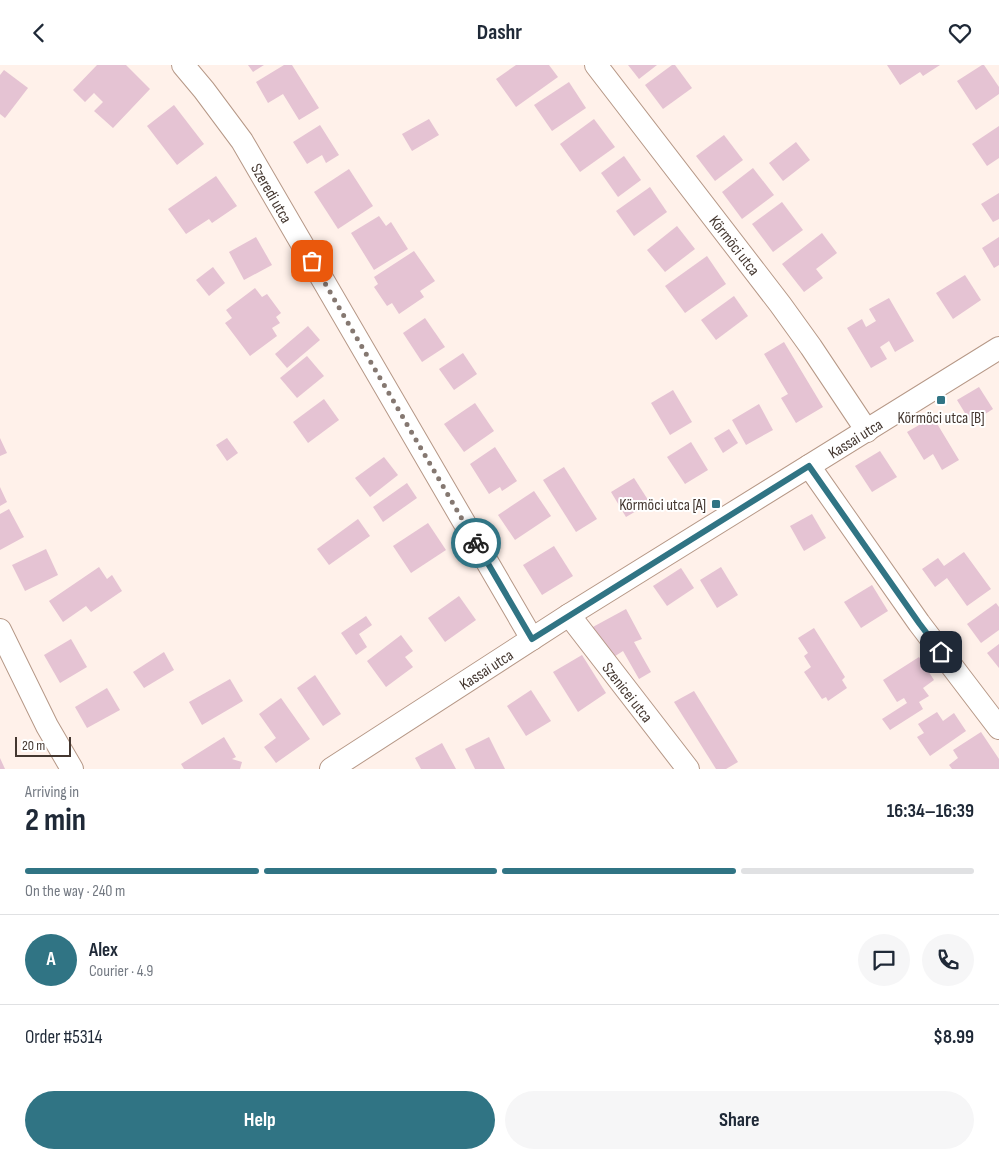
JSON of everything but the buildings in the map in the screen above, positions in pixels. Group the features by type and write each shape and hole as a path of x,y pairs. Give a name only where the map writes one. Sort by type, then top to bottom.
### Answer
{"street":[{"name":"Szeredi utca","path":"183,65 242,141 532,639"},
{"name":"Körmöci utca","path":"596,65 780,304 867,431"},
{"name":"Kassai utca","path":"331,769 569,615 999,348"},
{"path":"809,466 919,623 999,728"},
{"name":"Szenicei utca","path":"569,615 688,769"},
{"path":"0,630 47,726 72,769"}],"way so far":[{"path":"312,261 476,543"}],"place":[{"name":"Körmöci utca [B]","path":"941,400"},
{"name":"Körmöci utca [A]","path":"716,504"}],"route":[{"path":"476,543 532,639 809,466 941,652"}]}
